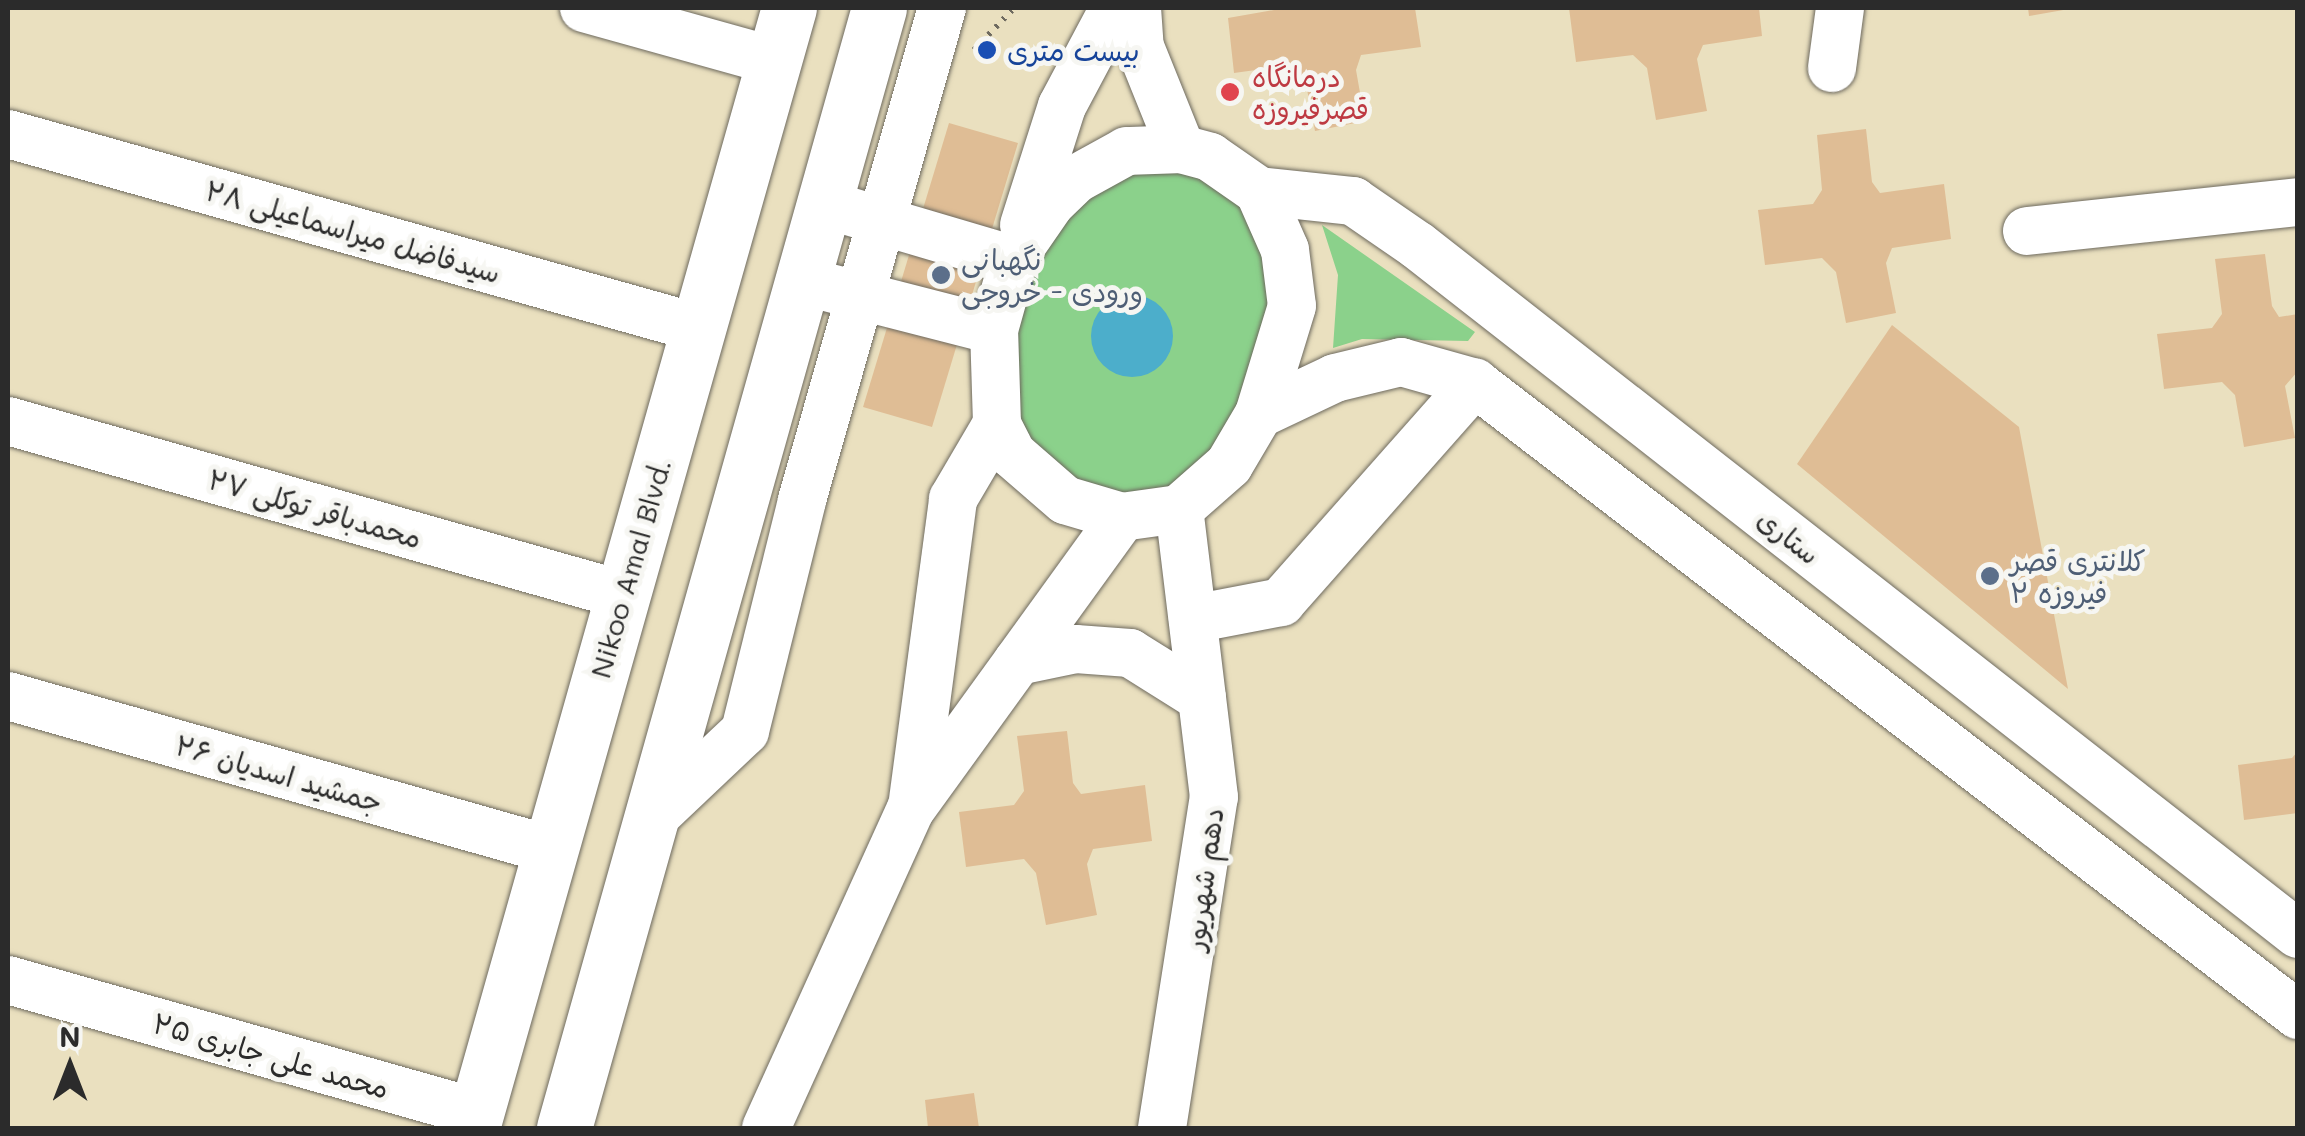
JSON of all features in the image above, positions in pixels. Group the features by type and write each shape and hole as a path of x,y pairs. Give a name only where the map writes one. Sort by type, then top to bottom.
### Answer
{"main road":[{"name":"Nikoo Amal Blvd.","path":"474,1121 788,8"},
{"path":"564,1128 879,8"}],"street":[{"path":"584,8 774,60"},
{"path":"651,820 745,732 879,220 942,8"},
{"path":"1014,258 1076,179 1126,151 1181,148 1210,157 1258,192 1292,278 1278,364 1259,414 1228,465 1179,509 1122,517 1047,489 1012,454 996,424 994,330 1014,258 1062,106 1114,8"},
{"path":"1137,8 1140,47 1181,148"},
{"path":"1832,68 1840,8"},
{"name":"سیدفاضل میراسماعیلی ۲۸","path":"8,134 698,328"},
{"name":"ستاری","path":"1258,192 1353,201 1417,244 2298,934"},
{"path":"2027,231 2298,202"},
{"path":"824,204 1014,258"},
{"path":"802,281 994,330"},
{"path":"1259,414 1335,378 1401,362 1475,383 2298,1015"},
{"path":"1192,619 1281,602 1475,383"},
{"name":"محمدباقر توکلی ۲۷","path":"8,421 623,594"},
{"path":"911,809 953,498 996,424"},
{"name":"دهم شهریور","path":"1162,1128 1214,797 1179,509"},
{"path":"766,1128 911,809 1122,517"},
{"path":"1018,662 1076,649 1130,653 1202,698"},
{"name":"جمشید اسدیان ۲۶","path":"8,696 551,850"},
{"name":"محمد علی جابری ۲۵","path":"8,980 474,1121"}],"green space":[{"path":"1210,157 1293,278 1199,495 1065,500 991,386 991,360 1076,179"},
{"path":"1322,225 1475,332 1468,341 1362,339 1333,348 1338,275"}],"water":[{"path":"1124,295 1140,295 1155,301 1167,313 1173,336 1167,359 1155,371 1140,377 1124,377 1109,371 1097,359 1091,344 1091,328 1097,313 1109,301"}],"building":[{"path":"1285,8 1415,8 1421,47 1361,55 1356,70 1365,121 1315,131 1305,79 1292,65 1234,73 1228,18"},
{"path":"1569,8 1759,8 1762,36 1703,45 1697,59 1707,111 1656,120 1647,68 1633,55 1576,62"},
{"path":"2028,8 2068,8 2069,9 2029,16"},
{"name":"نگهبانی ورودی - خروجی","path":"949,123 1018,143 932,427 863,407"},
{"path":"1866,129 1872,182 1880,193 1944,184 1951,239 1892,248 1886,263 1896,313 1846,323 1836,272 1822,258 1765,265 1758,210 1813,204 1822,190 1817,135"},
{"path":"2265,254 2272,306 2279,317 2298,314 2298,371 2285,386 2295,438 2244,447 2235,395 2222,382 2164,389 2157,334 2212,328 2222,314 2215,259"},
{"name":"کلانتری قصر فیروزه ۲","path":"1892,325 2019,427 2068,689 1797,464"},
{"path":"1067,731 1073,783 1081,794 1145,785 1152,841 1093,849 1087,864 1097,915 1046,925 1036,873 1024,859 966,867 959,812 1014,805 1024,791 1017,736"},
{"path":"2298,751 2298,813 2244,820 2238,765 2292,758"},
{"path":"974,1093 979,1128 928,1128 925,1100"}],"place":[{"name":"بیست متری","path":"987,50"},
{"name":"درمانگاه قصرفیروزه","path":"1230,92"},
{"name":"نگهبانی ورودی - خروجی","path":"941,275"},
{"name":"کلانتری قصر فیروزه ۲","path":"1990,576"}]}
